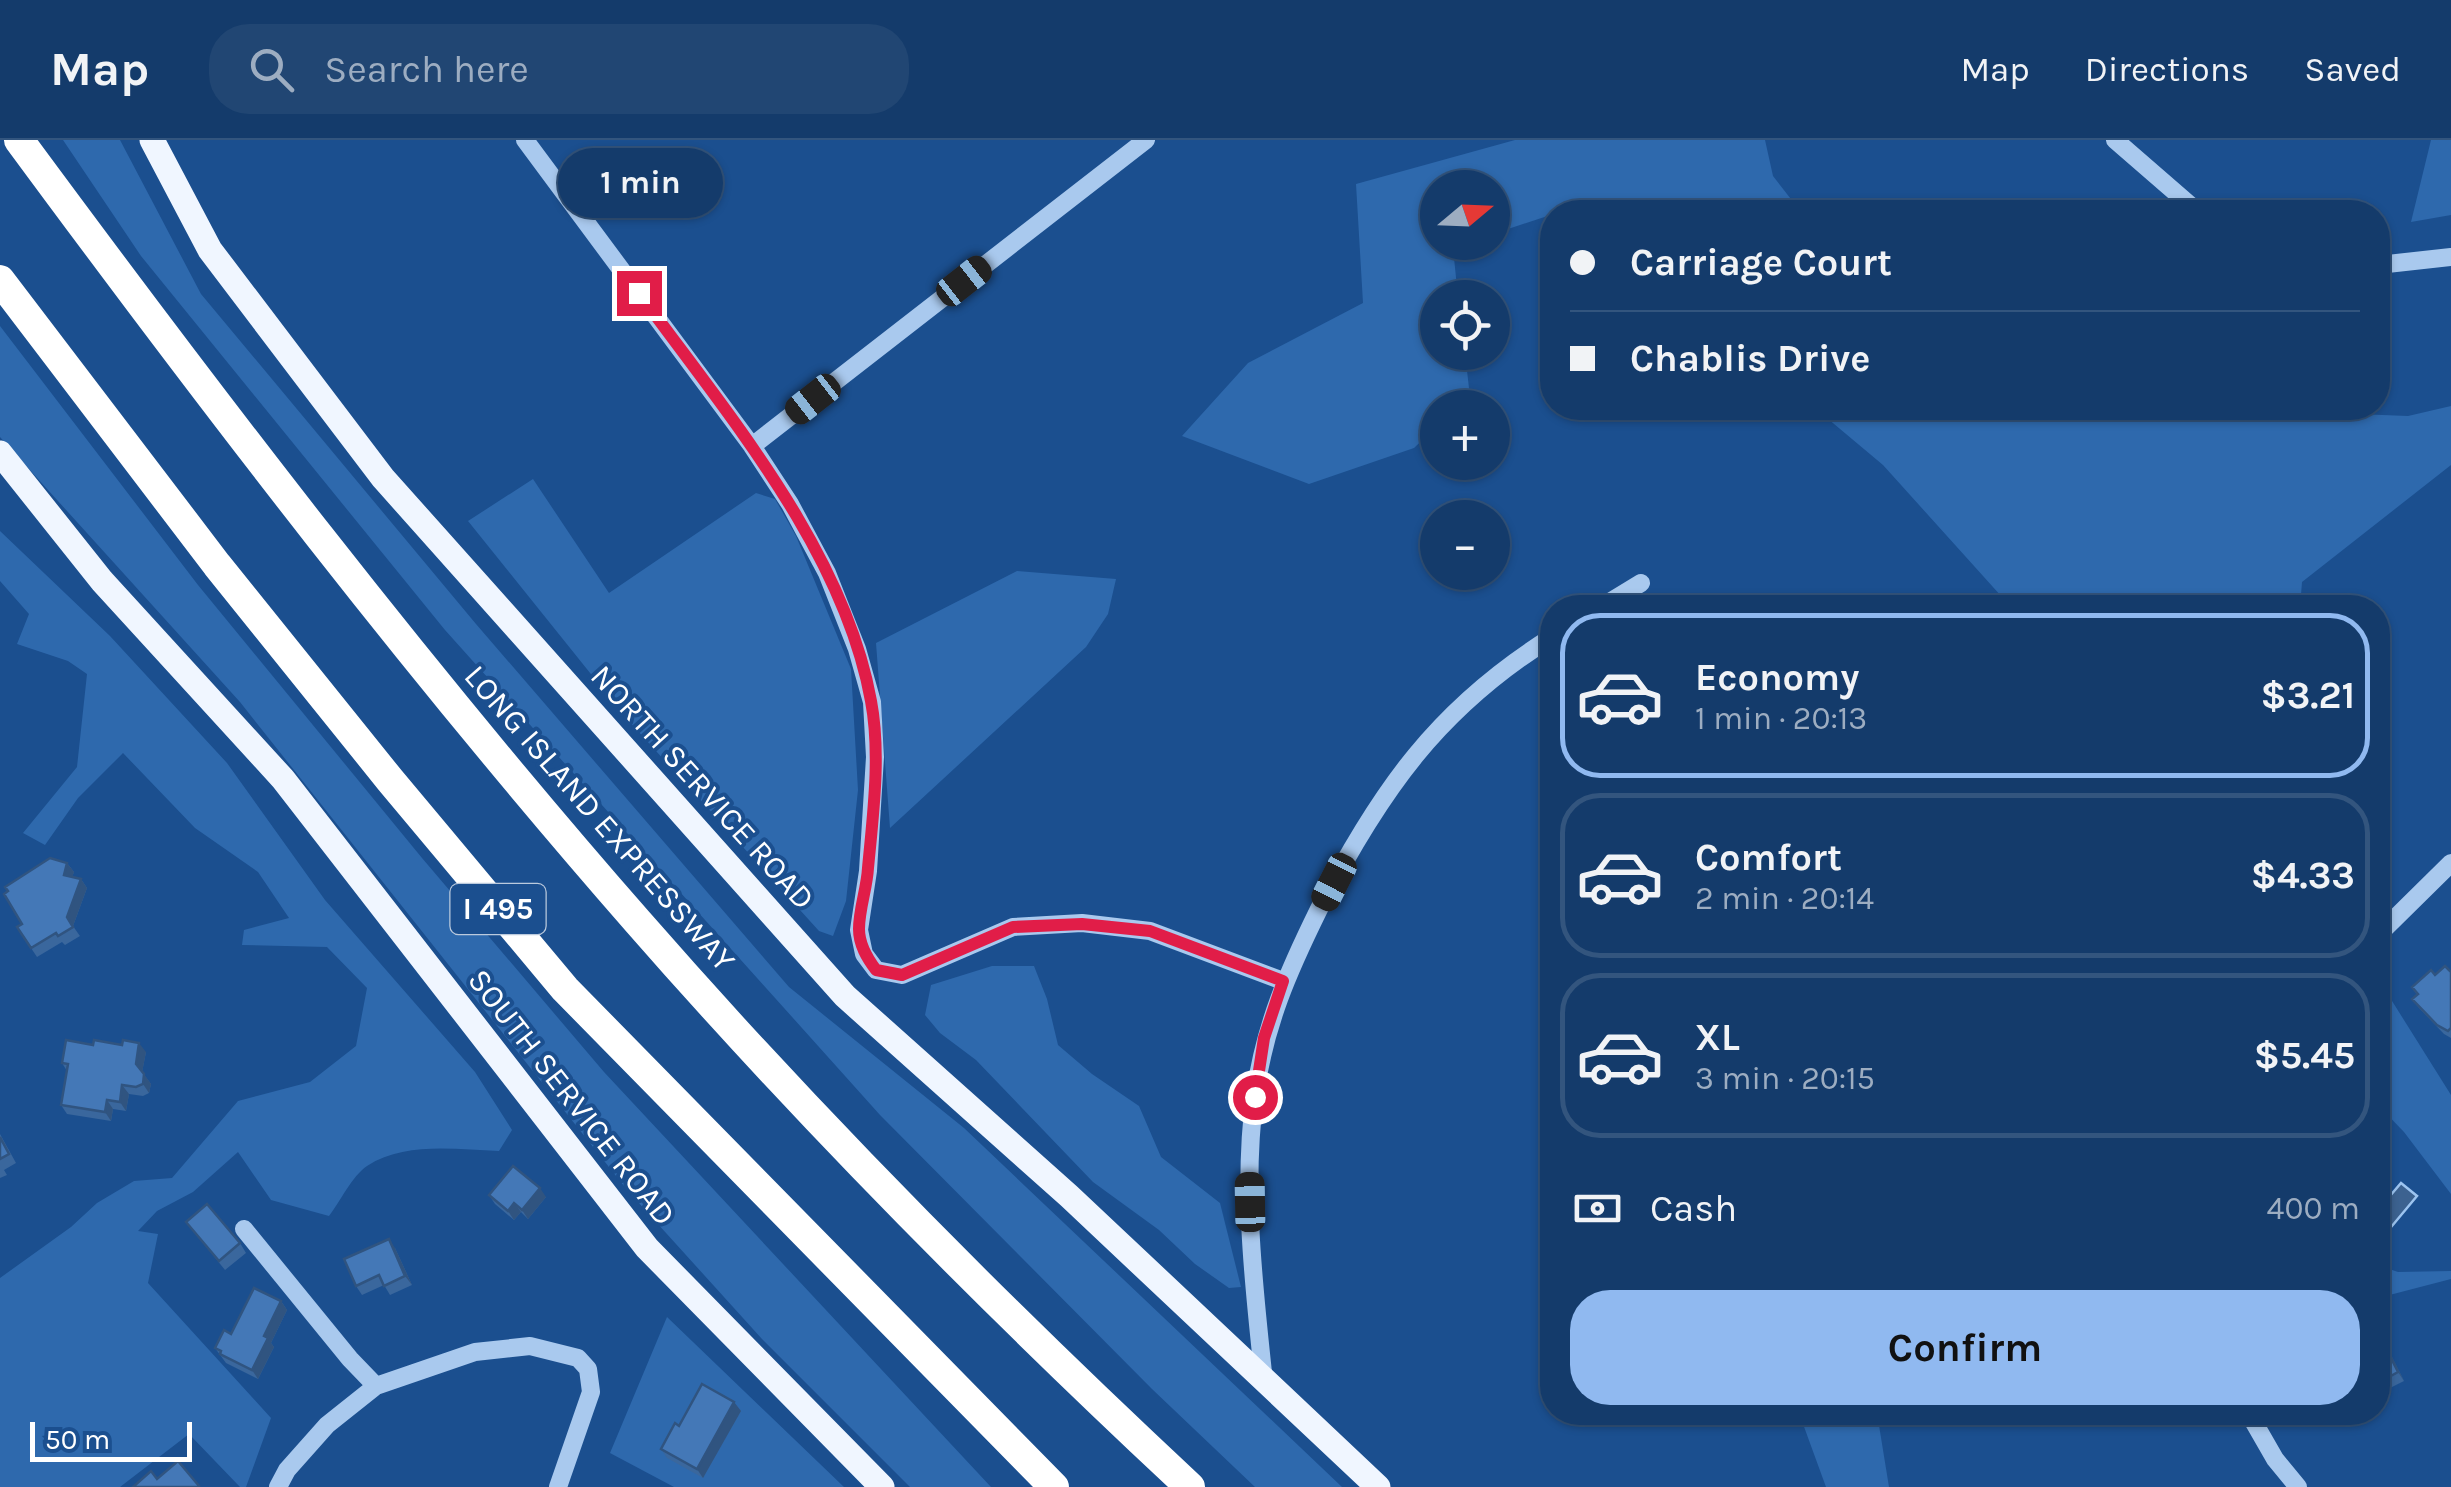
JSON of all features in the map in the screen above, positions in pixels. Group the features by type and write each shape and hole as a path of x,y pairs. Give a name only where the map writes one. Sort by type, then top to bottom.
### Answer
{"highway":[{"name":"LONG ISLAND EXPRESSWAY","path":"19,140 295,504 466,718 638,923 833,1134 1038,1346 1190,1487"},
{"name":"I 495","path":"0,280 230,580 565,989 1054,1487"},
{"path":"1038,1346 1214,1487"}],"main road":[{"name":"NORTH SERVICE ROAD","path":"152,140 210,250 383,478 845,996 1069,1196 1378,1487"},
{"name":"SOUTH SERVICE ROAD","path":"0,453 102,581 283,779 648,1248 882,1487"}],"street":[{"path":"525,140 752,446 790,504 827,573 858,649 872,702 875,756 868,871 859,930 864,954 876,970 902,975 1013,927 1082,924 1150,931 1283,981"},
{"path":"752,446 1146,140"},
{"path":"2115,140 2184,200"},
{"path":"2390,264 2451,257"},
{"path":"1621,595 1640,583"},
{"path":"1264,1382 1251,1261 1250,1172 1264,1038 1283,981 1350,849 1402,769 1456,710 1540,645"},
{"path":"2390,923 2451,863"},
{"path":"244,1229 376,1386"},
{"path":"278,1487 286,1470 327,1426 376,1386 475,1352 530,1346 578,1358 588,1370 591,1392 558,1487"},
{"path":"2255,1425 2275,1459 2298,1487"}],"shaded area":[{"path":"63,140 120,140 201,294 476,624 789,987 964,1128 1342,1487 1255,1487 880,1115 445,630 141,256"},
{"path":"1515,140 1765,140 1773,176 1792,200 1540,200 1540,218 1510,228 1510,170 1420,170 1420,260 1454,260 1456,280 1420,280 1420,370 1467,370 1469,390 1420,390 1420,442 1414,448 1309,484 1182,436 1248,363 1363,303 1356,184"},
{"path":"2431,140 2451,140 2451,215 2411,222"},
{"path":"0,326 198,585 604,1072 991,1487 910,1487 762,1339 628,1191 240,702 0,437"},
{"path":"2451,406 2451,465 2302,582 2301,595 2000,595 1883,465 1829,420 2390,420 2390,415 2408,416"},
{"path":"533,479 609,593 756,493 775,499 796,536 851,669 858,790 846,901 833,936 819,931 627,719 468,521"},
{"path":"0,531 110,636 227,763 325,900 475,1072 512,1130 499,1151 415,1150 382,1158 356,1176 329,1216 271,1200 238,1152 193,1192 157,1211 138,1231 158,1234 148,1283 271,1418 246,1487 240,1487 189,1434 120,1487 0,1487 0,1278 71,1227 97,1203 134,1181 172,1178 238,1101 310,1082 356,1046 367,988 327,947 242,945 244,930 289,918 258,872 195,828 123,753 78,798 45,845 23,833 77,767 87,674 68,661 17,644 29,614 0,581"},
{"path":"1017,571 1116,579 1108,614 1086,647 890,828 876,643"},
{"path":"992,966 1034,966 1058,1045 1139,1106 1161,1157 1220,1203 1241,1287 1229,1288 1195,1264 1159,1230 1093,1182 976,1060 940,1033 925,1015 931,985"},
{"path":"2390,998 2451,1095 2451,1194 2390,1117"},
{"path":"2401,1183 2417,1196 2390,1228 2390,1196"},
{"path":"2390,1269 2451,1271 2451,1279 2390,1295"},
{"path":"667,1317 844,1487 674,1487 610,1453"},
{"path":"1803,1425 1879,1425 1889,1487 1826,1487"}],"building":[{"path":"50,858 67,863 64,875 81,879 67,917 73,927 31,948 17,927 22,924 4,894 8,891 5,887"},
{"path":"2445,966 2451,972 2448,1031 2412,999 2418,994 2412,987 2431,970 2435,975"},
{"path":"66,1040 93,1045 94,1040 122,1045 123,1040 139,1043 136,1064 144,1074 143,1084 122,1085 120,1102 107,1100 105,1112 61,1105 68,1064 62,1063"},
{"path":"0,1137 9,1154 0,1159"},
{"path":"513,1166 540,1188 522,1210 514,1203 508,1211 489,1195"},
{"path":"207,1204 240,1243 219,1261 186,1222"},
{"path":"389,1239 405,1276 384,1286 379,1275 356,1286 344,1259"},
{"path":"254,1288 281,1301 252,1370 215,1348 224,1330 231,1334"},
{"path":"2390,1356 2398,1372 2390,1376"},
{"path":"702,1384 734,1402 697,1469 661,1449"},
{"path":"178,1461 198,1487 133,1487 151,1471 157,1479"}],"route":[{"path":"639,293 790,504 827,573 858,649 872,702 875,756 868,871 859,930 864,954 876,970 902,975 1013,927 1082,924 1150,931 1283,981 1264,1038 1255,1097"}]}
